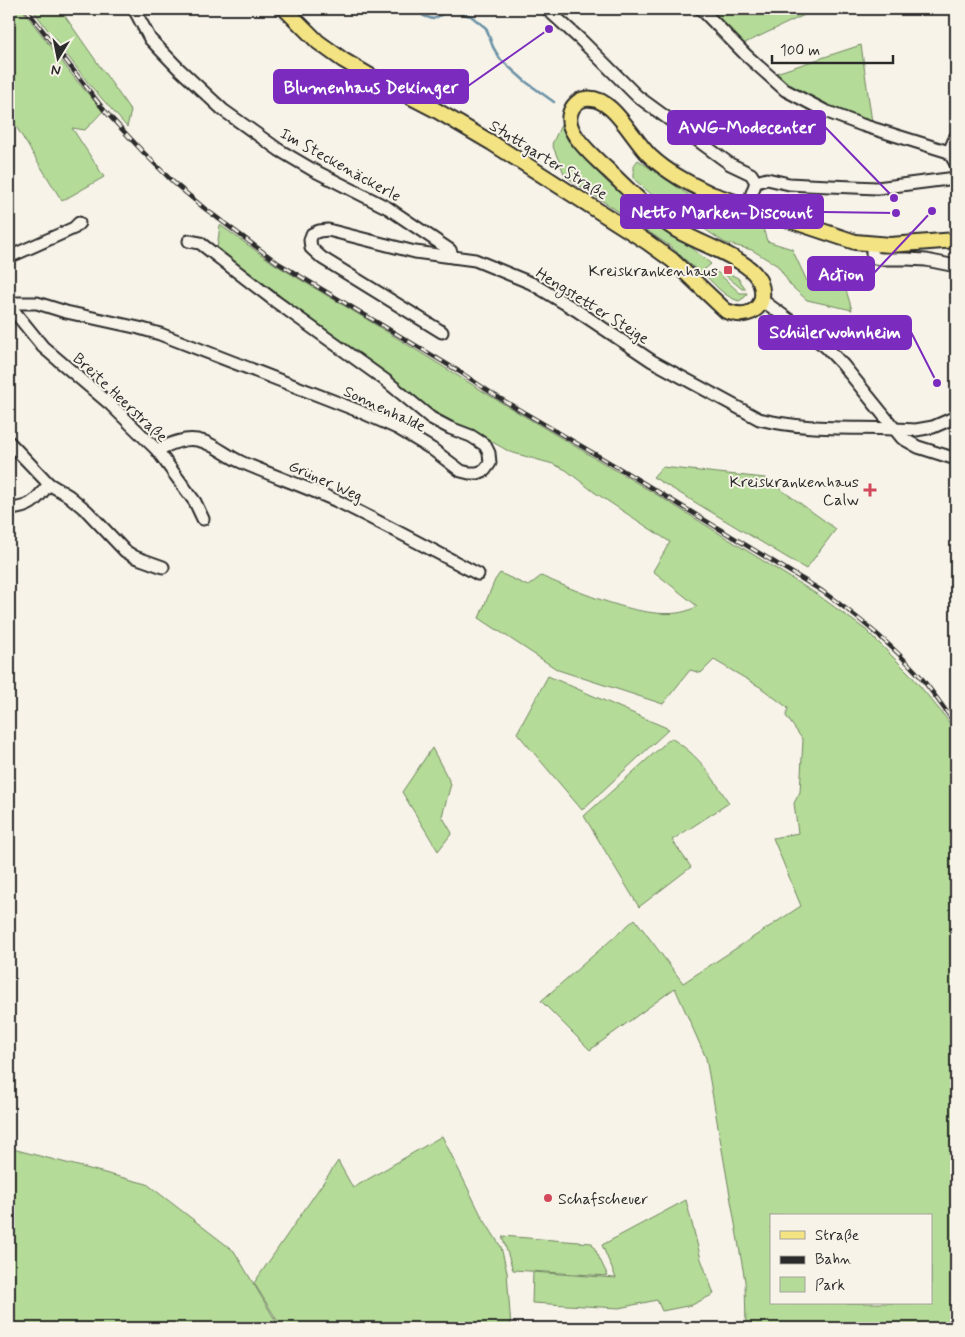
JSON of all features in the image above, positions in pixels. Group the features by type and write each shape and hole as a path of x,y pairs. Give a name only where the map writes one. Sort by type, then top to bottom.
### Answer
{"main road":[{"name":"Stuttgarter Straße","path":"285,9 318,42 343,60 492,143 647,242 672,260 726,311 742,315 750,313 757,308 762,300 762,288 754,272 663,220 596,159 571,130 570,111 581,100 596,98 611,107 637,142 651,157 689,184 711,194 838,238 872,244 956,240"}],"street":[{"name":"Im Steckenäckerle","path":"134,9 150,39 178,68 224,110 279,150 411,222 450,250 453,257"},
{"path":"547,9 637,96 730,164 751,174 756,182"},
{"path":"701,9 785,90 825,111 862,125 949,152 956,164"},
{"path":"949,152 956,136"},
{"path":"756,182 767,179 798,185 877,188 956,178"},
{"path":"747,207 756,182"},
{"path":"9,257 74,228 79,223"},
{"name":"Hengstetter Steige","path":"442,332 322,258 311,248 310,240 312,234 328,230 414,252 475,260 531,283 576,310 652,361 759,419 777,424 844,429 916,430 933,427 956,417"},
{"name":"Sonnenhalde","path":"9,304 37,303 66,312 160,334 359,410 399,429 432,449 461,471 478,473 485,470 490,463 489,453 485,445 472,436 450,428 432,418 385,380 275,302 200,243 189,241"},
{"path":"872,244 872,253 875,258 907,259 956,266"},
{"path":"762,300 826,346 902,438 918,447 956,459"},
{"name":"Breite Heerstraße","path":"9,304 43,347 110,404 157,450 195,502 204,519"},
{"name":"Grüner Weg","path":"157,450 176,441 187,439 213,445 239,461 340,503 478,574"},
{"path":"9,442 49,484 69,496 87,511 125,550 136,557 163,567"},
{"path":"9,509 27,506 36,500 49,484"}],"green space":[{"path":"9,9 22,9 76,80 103,111 85,130 72,128 104,177 62,201 9,115"},
{"path":"32,9 60,9 131,111 127,127 89,84"},
{"path":"707,9 817,9 743,44"},
{"path":"861,45 872,122 829,107 791,88 776,73"},
{"path":"561,125 568,141 603,178 656,226 692,248 711,264 700,273 670,246 565,176 552,144"},
{"path":"638,160 693,198 763,223 767,241 792,249 807,281 844,283 852,310 807,300 791,286 778,266 752,250 725,243 706,230 677,217 634,179 634,165"},
{"path":"220,225 276,265 664,499 818,595 866,630 910,674 947,719 956,734 956,1328 746,1328 745,1281 706,1058 675,988 590,1050 541,1001 635,919 683,983 801,906 773,838 798,833 794,803 800,792 803,740 786,716 788,708 760,687 714,660 701,673 690,670 663,704 558,670 479,618 495,580 500,573 528,586 541,576 619,606 642,611 663,614 682,612 697,606 653,571 670,542 594,492 566,470 553,464 510,452 475,432 435,414 388,376 217,249"},
{"path":"716,271 740,293 747,293 745,297 739,301 721,291 706,276"},
{"path":"728,273 738,278 746,289 742,289 725,275"},
{"path":"662,467 765,478 836,529 806,569 653,477"},
{"path":"548,676 669,729 582,810 517,733"},
{"path":"671,738 697,759 729,803 672,840 691,867 639,907 584,816"},
{"path":"432,748 451,784 442,816 452,833 438,851 402,792"},
{"path":"442,1136 481,1215 501,1247 507,1272 511,1328 282,1328 254,1283 338,1161 353,1188"},
{"path":"9,1148 147,1184 234,1251 280,1328 9,1328"},
{"path":"686,1200 701,1259 714,1294 692,1305 662,1311 657,1300 619,1308 532,1303 533,1272 616,1278 602,1245"},
{"path":"502,1236 592,1243 608,1276 513,1270"}],"waterway":[{"path":"416,9 424,16 433,19 445,13 456,12 471,16 486,28 500,59 526,82 554,102"}],"railway":[{"path":"26,9 104,110 173,182 204,208 278,263 822,591 873,630 897,652 924,681 956,725"}],"place":[{"name":"Blumenhaus Dekinger","path":"549,29"},
{"name":"AWG-Modecenter","path":"894,198"},
{"name":"Action","path":"932,211"},
{"name":"Netto Marken-Discount","path":"896,213"},
{"name":"Kreiskrankenhaus","path":"728,270"},
{"name":"Schülerwohnheim","path":"937,383"},
{"name":"Kreiskrankenhaus Calw","path":"870,490"},
{"name":"Schafscheuer","path":"548,1198"}]}
